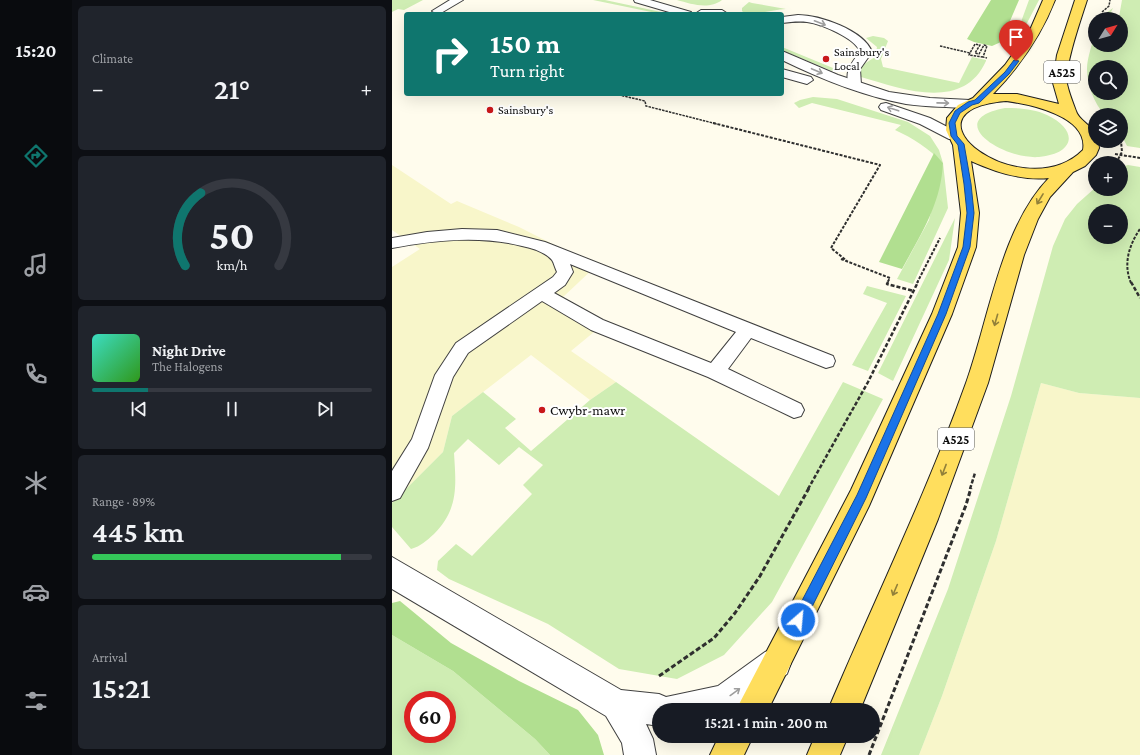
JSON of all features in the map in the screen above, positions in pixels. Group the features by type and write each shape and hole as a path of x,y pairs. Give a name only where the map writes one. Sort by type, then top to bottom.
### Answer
{"main road":[{"name":"A525","path":"973,103 1007,73 1026,48 1042,21 1049,0"},
{"name":"A525","path":"1070,116 1060,83 1064,55 1081,0"},
{"name":"A525","path":"756,703 860,498 942,314 967,247 970,213 958,140 952,123 957,112 973,103 988,98 1006,97 1029,100 1051,106 1070,116 1084,128 1091,141 1091,150 1082,162 1066,170 1043,174 1018,172 983,161 965,150 958,140"},
{"name":"A525","path":"847,703 926,519 974,390 1015,255 1029,219 1043,194 1066,170"},
{"path":"726,755 733,743"},
{"path":"823,755 829,743"}],"street":[{"path":"784,56 822,73 888,95 924,102 973,103"},
{"path":"784,69 807,80 926,120 958,140"},
{"path":"392,571 396,576 617,705 652,709"},
{"path":"708,703 724,700 778,661"},
{"path":"617,705 637,739 640,755"}],"lane":[{"path":"437,11 458,0"},
{"path":"639,0 680,12"},
{"path":"784,20 813,21 852,36 864,44 866,52 854,66 852,73 855,85"},
{"path":"784,74 807,80"},
{"path":"392,243 437,235 478,234 514,238 546,248 826,362"},
{"path":"392,491 421,442 444,375 462,348 559,281 565,272 559,258 546,248"},
{"path":"541,292 597,326 714,372 794,410"},
{"path":"714,372 748,329"}],"path":[{"path":"970,53 975,44 980,45 975,53 979,54 984,45 987,46 983,57"},
{"path":"940,46 988,58"},
{"path":"624,96 645,101 646,106 880,165 831,248 847,261"},
{"path":"1140,228 1132,239 1127,264 1127,276 1134,291 1140,298"},
{"path":"656,677 714,638 735,613 760,576 868,382 942,234"},
{"path":"841,259 890,278 887,284 914,291"}],"shaded area":[{"path":"392,165 451,204 457,201 519,227 596,266 562,298 605,326 594,332 571,351 616,382 590,400 531,355 452,416 443,452 392,503 392,267 420,249 392,230"},
{"path":"1041,383 1079,393 1140,398 1140,755 919,755 942,696 996,541"}],"green space":[{"path":"392,0 423,0 404,10 398,9 392,12"},
{"path":"593,0 605,0 661,12 651,12"},
{"path":"677,0 722,0 711,5 700,5"},
{"path":"991,0 1019,0 1001,42 992,46 967,39"},
{"path":"1029,0 1039,0 1026,25 1014,41"},
{"path":"1122,0 1140,0 1140,148 1128,146 1128,108 1100,108 1094,100 1128,100 1128,60 1088,60 1088,81 1087,64 1090,52 1128,52 1128,12 1120,12"},
{"path":"749,2 786,9 763,12 743,12 742,8"},
{"path":"873,36 884,38 888,41 881,59 883,67 959,83 972,57 986,61 976,77 963,87 947,92 930,93 913,91 861,77 861,66 875,57 877,47 866,38"},
{"path":"784,48 833,68 834,70 832,71 786,52"},
{"path":"813,97 837,99 908,122 930,136 939,150 943,163 920,144 895,130 901,125 812,103 799,108 794,103"},
{"path":"1005,108 1037,111 1058,121 1065,128 1068,135 1066,147 1051,155 1039,157 1025,156 996,146 984,138 978,130 978,121 987,114"},
{"path":"934,153 943,163 941,178 934,205 923,231 902,269 879,262"},
{"path":"943,163 948,208 913,284 897,279 929,220"},
{"path":"1128,165 1140,167 1140,398 1079,393 1041,383 996,541 942,696 919,755 881,755 948,589 1011,396 1053,246 1065,219 1077,204 1088,194 1088,196 1128,196"},
{"path":"955,218 949,260 893,381 878,373"},
{"path":"867,286 906,296 868,371 852,365 887,303 863,294"},
{"path":"616,382 779,496 843,382 883,399 772,602 724,655 677,679 619,669 548,624 449,579 437,570 438,561 456,544 472,556 532,494 523,485 543,465 519,447 499,465 468,439 454,453 454,496 452,506 442,525 426,541 411,549 392,527 392,503 443,452 452,416 483,392 516,419 505,428 531,451 590,400"},
{"path":"400,601 451,643 519,681 578,710 598,735 604,755 550,755 535,739 453,671 392,635 392,603"},
{"path":"392,635 453,671 535,739 550,755 392,755"}],"place":[{"name":"Sainsbury's Local","path":"826,59"},
{"name":"Sainsbury's","path":"490,110"},
{"name":"Cwybr-mawr","path":"542,410"}],"route":[{"path":"798,620 860,498 942,314 967,247 970,213 968,184 961,144 954,136 952,123 957,112 970,104 977,102 1007,73 1016,61"}]}
